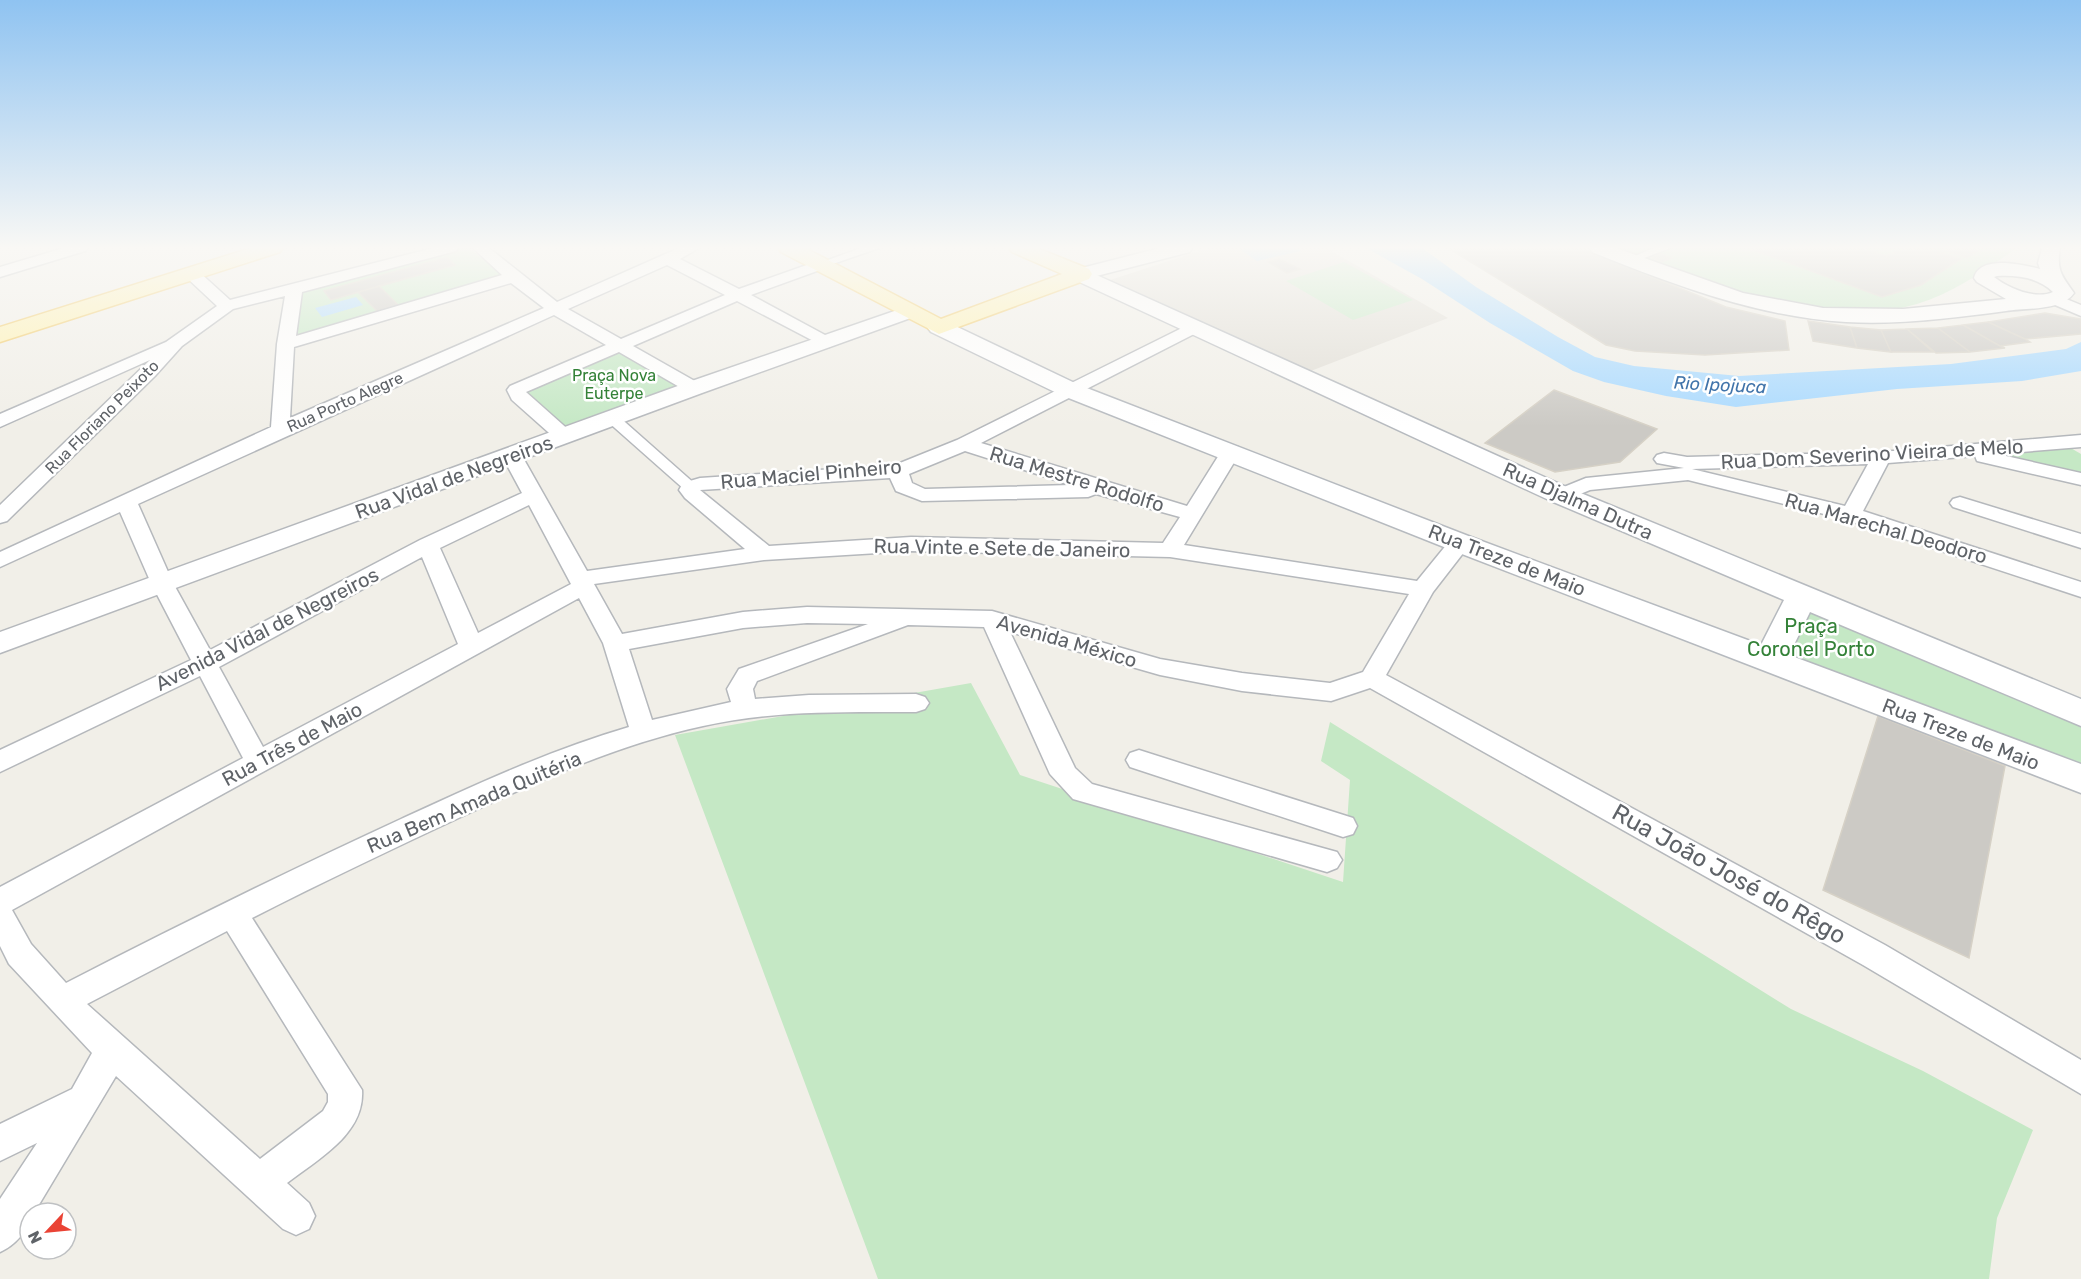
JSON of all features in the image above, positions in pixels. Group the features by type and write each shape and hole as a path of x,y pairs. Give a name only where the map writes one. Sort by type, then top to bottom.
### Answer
{"main road":[{"path":"0,324 55,308"},
{"path":"0,335 86,308"},
{"path":"901,308 939,327 991,308"},
{"name":"Rua Djalma Dutra","path":"1153,308 1561,495 2081,713"},
{"name":"Rua Treze de Maio","path":"939,327 1070,390 1460,543 2081,779"},
{"path":"1769,661 1802,596"}],"street":[{"name":"Rua Floriano Peixoto","path":"0,517 149,372 176,342 225,308"},
{"path":"280,430 291,308"},
{"path":"286,344 409,308"},
{"name":"Rua Porto Alegre","path":"0,560 280,430 559,308"},
{"path":"564,436 519,396 516,390 523,385 622,346 709,308"},
{"path":"765,308 829,342"},
{"path":"1783,308 1824,315 1898,314 1946,308"},
{"path":"1898,314 1920,308"},
{"path":"556,309 694,388"},
{"name":"Rua Vidal de Negreiros","path":"0,643 694,388 909,312"},
{"name":"Rua Maciel Pinheiro","path":"690,487 700,484 898,471 964,444 1194,327"},
{"path":"0,421 176,342"},
{"path":"112,372 149,372"},
{"path":"612,418 690,487 692,494 764,553"},
{"name":"Rua Mestre Rodolfo","path":"964,444 1106,490 1192,514"},
{"name":"Rua Dom Severino Vieira de Melo","path":"1664,459 1688,463 1881,458 2076,444"},
{"path":"1955,451 2081,479"},
{"path":"1170,550 1231,452"},
{"path":"512,456 615,643 644,731"},
{"path":"1851,514 1881,458"},
{"path":"898,471 903,487 922,495 1106,490"},
{"name":"Rua Marechal Deodoro","path":"1561,495 1586,484 1688,474 1851,514 2081,590"},
{"name":"Avenida Vidal de Negreiros","path":"0,762 206,663 428,545 534,495"},
{"path":"126,501 162,583 258,762"},
{"path":"1960,503 2081,541"},
{"path":"1372,678 1423,589 1460,543"},
{"name":"Rua Vinte e Sete de Janeiro","path":"582,583 764,553 911,544 1170,550 1423,589"},
{"path":"428,545 472,648"},
{"name":"Rua Três de Maio","path":"0,902 472,648 582,583"},
{"name":"Avenida México","path":"615,643 743,620 786,616 992,619 1160,667 1242,682 1331,692 1372,678"},
{"path":"745,709 740,689 748,675 910,617"},
{"path":"992,619 1064,774 1083,792 1327,860"},
{"name":"Rua João José do Rêgo","path":"1372,678 1874,955 2081,1078"},
{"name":"Rua Bem Amada Quitéria","path":"62,1001 232,912 490,791 644,731 745,709 815,703 916,703"},
{"path":"1139,760 1343,826"},
{"path":"232,912 345,1090 346,1106 335,1123 258,1183"},
{"path":"0,916 20,954 62,1001 112,1050 296,1216"},
{"path":"0,1233 84,1101 112,1050"},
{"path":"0,1143 84,1101"}],"shaded area":[{"path":"1163,308 1430,308 1448,318 1303,374"}],"green space":[{"path":"296,308 400,308 291,341"},
{"path":"1332,308 1390,308 1353,320"},
{"path":"1800,308 1897,308 1879,311 1840,312"},
{"name":"Praça Nova Euterpe","path":"624,351 687,387 569,431 518,391"},
{"path":"2069,447 2081,454 2081,476 1976,454"},
{"name":"Praça Coronel Porto","path":"1796,597 2081,718 2081,774 1765,654"},
{"path":"971,683 1020,775 1343,882 1350,780 1321,761 1330,722 1791,1009 1923,1071 2033,1130 1997,1218 1989,1279 878,1279 675,735"}],"water":[{"path":"316,308 354,308 322,317"},
{"name":"Rio Ipojuca","path":"1466,308 1510,308 1595,357 1634,366 1739,376 1951,364 2066,349 2081,342 2081,371 2022,381 1897,389 1736,407 1666,396 1604,382 1573,371"}],"building":[{"path":"374,308 389,308 377,311"},
{"path":"374,308 389,308 377,311"},
{"path":"1545,308 1729,308 1785,321 1789,350 1705,355 1635,351 1606,345"},
{"path":"2045,313 2081,319 2081,334 2025,339 1988,322"},
{"path":"1808,321 1850,327 1857,348 1813,341"},
{"path":"1988,322 2030,342 2000,346 1963,325"},
{"path":"1963,325 2005,348 1970,352 1938,328"},
{"path":"1850,327 1881,330 1891,352 1857,348"},
{"path":"1938,328 1970,352 1936,353 1907,329"},
{"path":"1907,329 1933,352 1891,352 1881,330"},
{"path":"1554,390 1657,429 1620,462 1555,472 1485,443"},
{"path":"1878,716 2005,766 1969,958 1823,890"}]}
